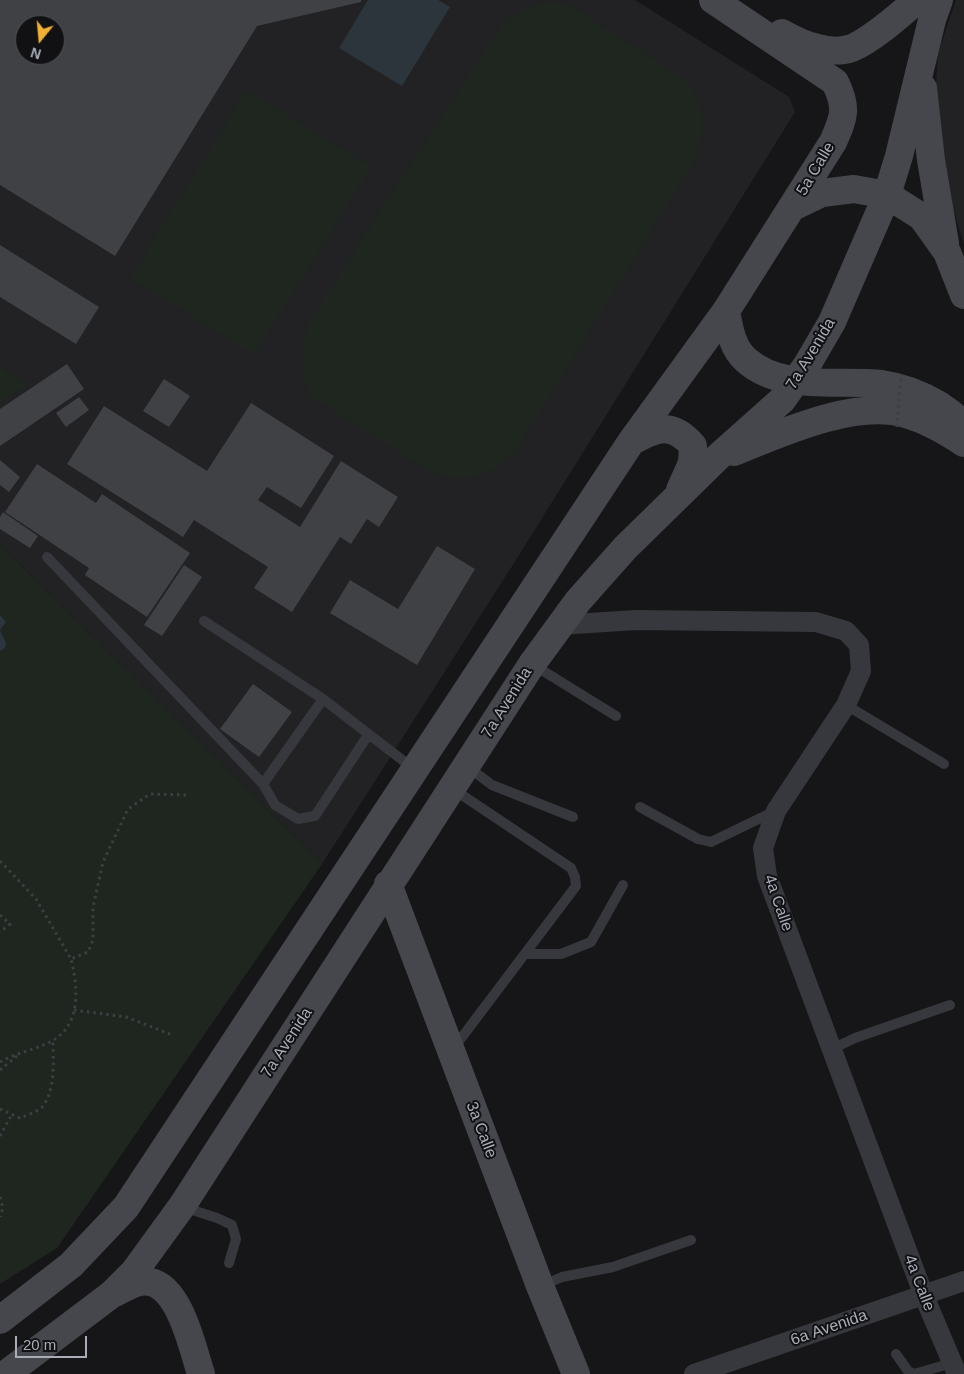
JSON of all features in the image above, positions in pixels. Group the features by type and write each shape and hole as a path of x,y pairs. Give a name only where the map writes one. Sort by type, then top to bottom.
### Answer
{"main road":[{"name":"5a Calle","path":"714,0 835,82 844,99 844,117 833,142 793,207"},
{"path":"719,0 800,43 834,50 852,48 891,22 917,0"},
{"name":"7a Avenida","path":"6,1374 112,1294 134,1272 182,1206 388,884 460,777 532,664 559,626 578,601 625,548 718,457 782,400 798,381 832,322 886,195 932,20 939,0"},
{"path":"921,67 931,160 947,252"},
{"name":"5a Calle","path":"793,207 822,194 838,191 854,189 886,195 922,217 947,252 964,295"},
{"path":"0,1320 71,1265 126,1206 631,442 726,311 793,207"},
{"path":"726,311 730,334 745,359 767,373 798,381 882,384 922,394 958,418 964,428"},
{"path":"718,457 794,428 836,416 865,411 905,413 938,427 964,443"},
{"path":"631,442 653,430 670,429 684,436 693,446 692,462 676,498"},
{"name":"3a Calle","path":"388,884 540,1286 576,1374"},
{"path":"112,1294 140,1282 156,1283 169,1292 176,1303 201,1374"}],"street":[{"name":"4a Calle","path":"559,626 636,620 816,622 846,631 859,645 861,671 846,705 776,811 763,848 767,876 924,1296 955,1369"},
{"name":"6a Avenida","path":"694,1374 964,1281"}],"lane":[{"path":"47,557 263,784 275,805 298,819 315,816 368,735"},
{"path":"204,621 323,699 415,770"},
{"path":"532,664 616,716"},
{"path":"263,784 323,699"},
{"path":"846,705 944,764"},
{"path":"460,777 492,785 573,817"},
{"path":"451,1052 576,886 571,868 460,777"},
{"path":"640,807 698,839 711,842 776,811"},
{"path":"526,954 561,954 591,942 623,885"},
{"path":"832,1049 855,1038 950,1005"},
{"path":"182,1206 232,1225 236,1239 229,1263"},
{"path":"540,1286 562,1277 613,1267 691,1240"},
{"path":"896,1354 908,1371 914,1374 955,1369"}],"path":[{"path":"897,427 901,375"},
{"path":"71,959 88,952 93,940 93,907 103,862 128,809 150,794 188,795"},
{"path":"0,861 36,899 71,959 78,995 68,1027 53,1041 0,1062"},
{"path":"0,915 10,924 0,932"},
{"path":"74,1010 126,1017 170,1034"},
{"path":"0,1109 20,1118 41,1108 49,1096 53,1065 53,1041"},
{"path":"0,1070 19,1054"},
{"path":"0,1136 12,1114"},
{"path":"0,1197 3,1208 0,1217"}],"shaded area":[{"path":"0,0 635,0 789,97 795,112 516,560 322,864 0,544 0,403 26,386 0,366"},
{"path":"368,0 438,0 450,7 402,86 339,48"},
{"path":"956,0 964,0 964,244 947,190 935,102 938,53"},
{"path":"553,1 573,7 682,78 690,87 700,106 702,126 699,147 695,159 512,457 492,470 474,477 454,477 430,472 310,396 304,377 302,358 306,330 310,320 501,26 525,9"},
{"path":"247,90 371,167 254,355 130,278"},
{"path":"0,366 27,386 0,403"},
{"path":"0,544 322,864 57,1248 0,1284"},
{"path":"0,615 6,622 0,630"},
{"path":"0,630 6,643 5,648 0,651"}],"building":[{"path":"0,0 361,0 361,2 257,26 115,256 0,185"},
{"path":"0,245 99,307 76,344 0,297"},
{"path":"67,364 84,389 0,446 0,409"},
{"path":"164,379 190,396 169,427 143,411"},
{"path":"79,397 89,410 66,427 56,413"},
{"path":"251,403 334,456 301,508 267,487 258,500 300,527 341,461 398,497 379,527 367,519 351,544 340,537 292,612 254,588 268,567 194,520 183,537 67,464 104,406 207,471"},
{"path":"0,460 20,477 9,492 0,485"},
{"path":"37,464 96,503 102,494 190,553 147,617 85,575 89,568 5,512"},
{"path":"3,512 38,536 30,548 0,529 0,517"},
{"path":"437,546 475,569 417,665 330,613 350,580 398,609"},
{"path":"184,565 202,577 162,636 144,625"},
{"path":"253,684 292,712 259,757 220,729"}]}
